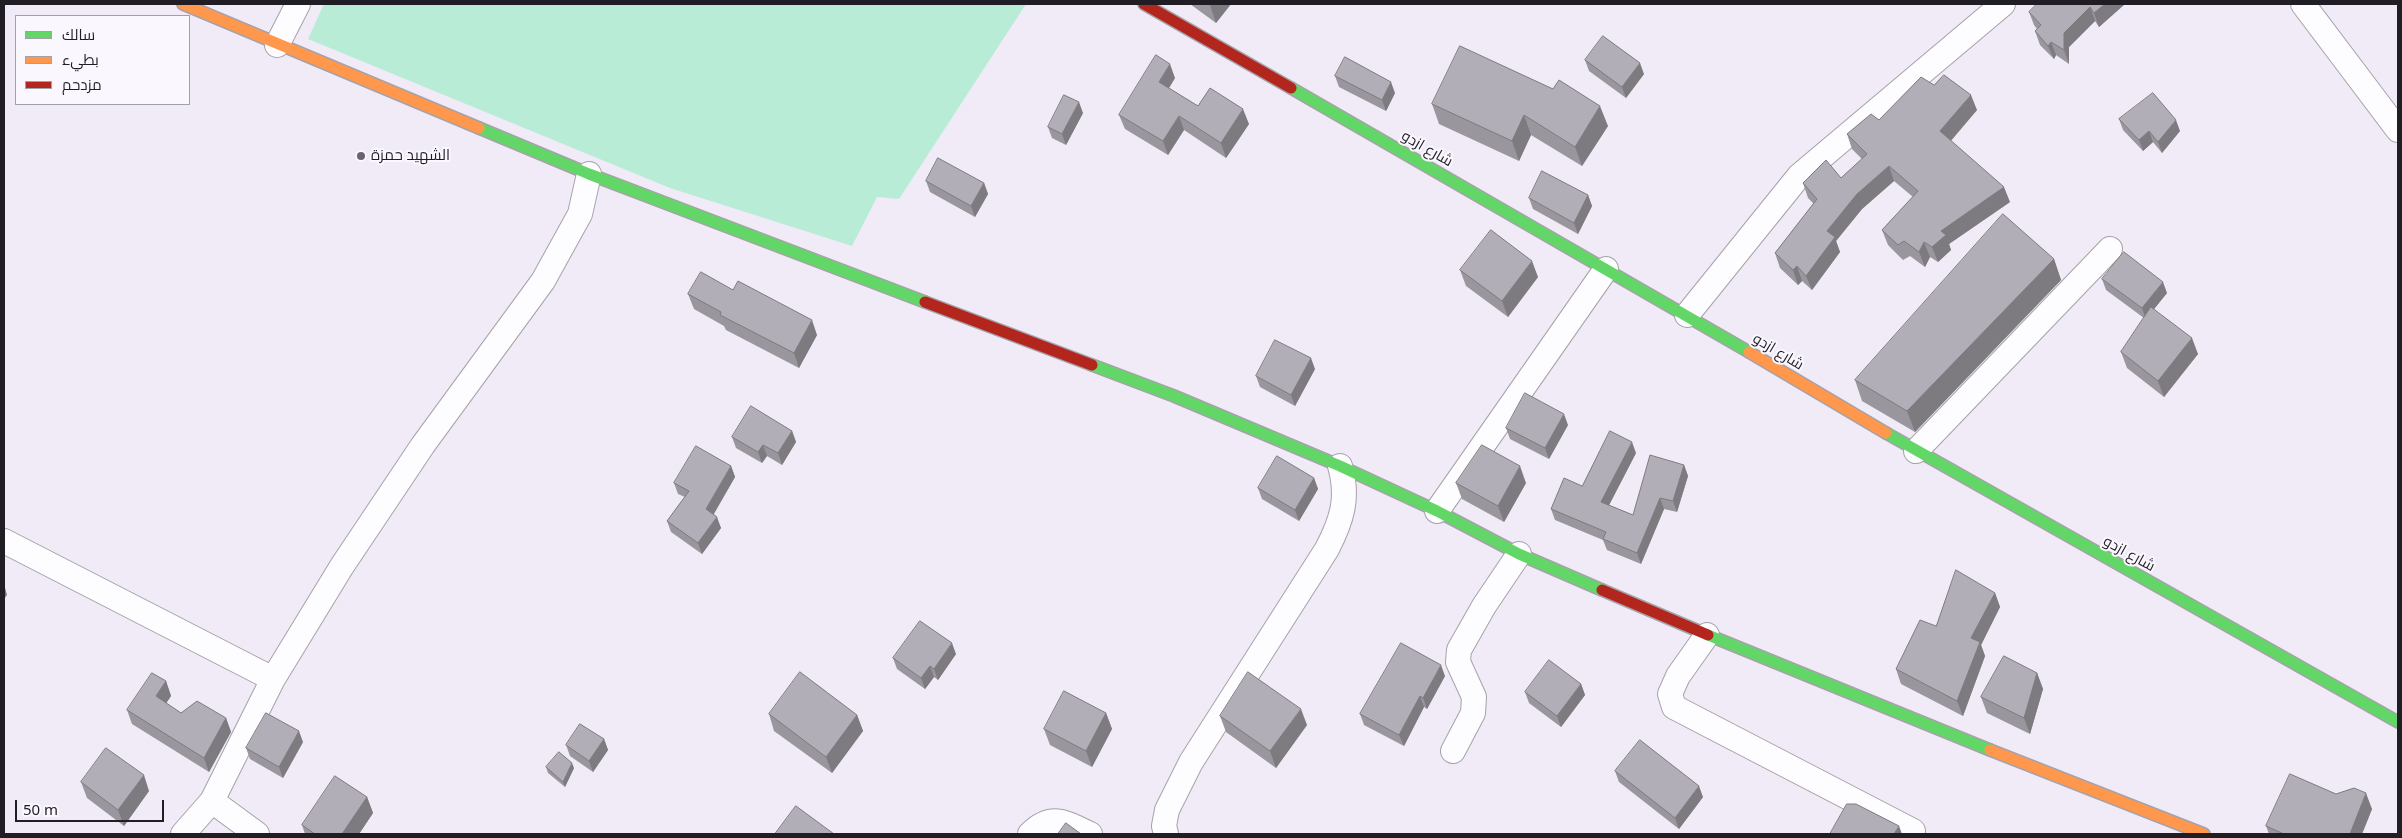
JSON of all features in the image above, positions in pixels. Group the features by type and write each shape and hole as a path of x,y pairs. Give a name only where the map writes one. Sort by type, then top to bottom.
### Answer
{"street":[{"path":"183,4 590,174 1050,348 1340,466 1437,511 1519,554 1707,635 1912,719 2204,834"},
{"path":"277,44 298,4"},
{"name":"شارع ازدو","path":"1144,4 1687,315 1916,451 2398,722"},
{"path":"1687,315 1799,176 2002,4"},
{"path":"2303,4 2398,130"},
{"path":"182,834 212,801 273,679 342,566 385,501 543,281 580,214 590,174"},
{"path":"1916,451 2110,249"},
{"path":"1437,511 1606,269"},
{"path":"1160,832 1167,810 1191,762 1327,549 1338,528 1345,496 1340,466"},
{"path":"4,541 273,679"},
{"path":"1453,752 1474,713 1474,697 1458,662 1460,650 1484,606 1519,554"},
{"path":"1707,635 1678,676 1670,694 1674,706 1913,831"},
{"path":"212,801 257,834"},
{"path":"1030,834 1044,823 1060,820 1090,834"}],"green space":[{"path":"324,4 1026,4 899,199 877,197 852,246 670,188 308,39"}],"building":[{"path":"2037,4 2105,4 2094,13 2090,7 2064,33 2064,50 2051,42 2048,46 2035,31 2041,25 2029,12"},
{"path":"1603,36 1640,63 1622,87 1585,60"},
{"path":"1460,46 1553,89 1559,80 1600,106 1575,147 1524,115 1512,141 1432,104"},
{"path":"1156,55 1170,64 1159,82 1198,106 1210,88 1243,109 1221,143 1179,116 1163,141 1119,115"},
{"path":"1345,57 1391,82 1382,100 1335,76"},
{"path":"1944,75 1971,95 1940,131 2004,187 1941,231 1946,235 1932,247 1924,242 1919,252 1904,241 1898,245 1882,230 1918,191 1889,166 1857,194 1827,231 1835,237 1806,276 1797,266 1793,270 1775,253 1817,199 1803,183 1826,160 1841,178 1867,154 1847,134 1871,114 1879,120 1921,77 1934,85"},
{"path":"2153,93 2176,120 2158,142 2149,131 2139,140 2119,119"},
{"path":"1064,95 1079,102 1062,134 1048,127"},
{"path":"938,158 984,183 971,206 926,181"},
{"path":"1542,171 1588,195 1574,223 1529,198"},
{"path":"2003,214 2054,259 1907,411 1855,380"},
{"path":"1491,230 1532,261 1502,301 1460,270"},
{"path":"2124,252 2163,282 2142,308 2102,279"},
{"path":"701,272 733,290 738,281 812,320 794,353 720,315 721,312 688,294"},
{"path":"2151,307 2192,338 2158,381 2121,352"},
{"path":"1275,340 1311,358 1291,395 1256,376"},
{"path":"1525,393 1564,414 1545,448 1506,428"},
{"path":"751,406 792,431 778,453 763,445 758,452 732,437"},
{"path":"1610,431 1632,442 1601,502 1633,515 1650,455 1684,465 1673,501 1660,498 1637,553 1603,539 1606,532 1551,509 1564,478 1582,486"},
{"path":"1482,445 1520,466 1498,506 1456,483"},
{"path":"696,446 731,466 706,509 717,517 698,543 667,521 689,491 674,483"},
{"path":"1277,456 1314,478 1295,510 1258,488"},
{"path":"1956,570 1995,593 1971,638 1980,642 1957,701 1896,669 1920,620 1936,626"},
{"path":"920,621 952,643 934,669 930,666 921,678 893,658"},
{"path":"1401,643 1441,665 1423,698 1420,696 1399,735 1360,714"},
{"path":"2004,656 2037,673 2024,718 1981,697"},
{"path":"1549,660 1581,684 1557,716 1525,692"},
{"path":"800,672 857,715 826,757 769,714"},
{"path":"1248,672 1301,709 1270,751 1220,716"},
{"path":"152,673 166,681 156,696 181,713 197,701 226,718 204,758 127,710"},
{"path":"1064,691 1106,713 1086,751 1044,729"},
{"path":"266,713 299,731 279,767 246,748"},
{"path":"580,724 604,739 589,761 566,745"},
{"path":"1640,740 1699,786 1675,818 1615,771"},
{"path":"106,748 144,775 118,810 81,782"},
{"path":"559,752 572,763 563,782 546,767"},
{"path":"2290,774 2336,794 2354,788 2366,793 2350,834 2284,834 2266,826"},
{"path":"335,776 367,797 342,834 315,834 302,825"},
{"path":"1847,804 1856,804 1899,826 1894,834 1830,834"},
{"path":"796,806 834,834 775,834"},
{"path":"1066,823 1081,834 1058,834"}],"traffic: fast":[{"path":"1291,88 1749,352"},
{"path":"479,128 589,174 925,302"},
{"path":"1092,365 1174,396 1340,466 1437,511 1519,554 1602,590"},
{"path":"1886,433 2398,722"},
{"path":"1708,635 1990,750"}],"traffic: slow":[{"path":"183,4 479,128"},
{"path":"1749,352 1886,433"},
{"path":"1990,750 2204,834"}],"traffic: jam":[{"path":"1144,4 1291,88"},
{"path":"925,302 1092,365"},
{"path":"1602,590 1708,635"}],"place":[{"name":"الشهيد حمزة","path":"361,156"}]}
